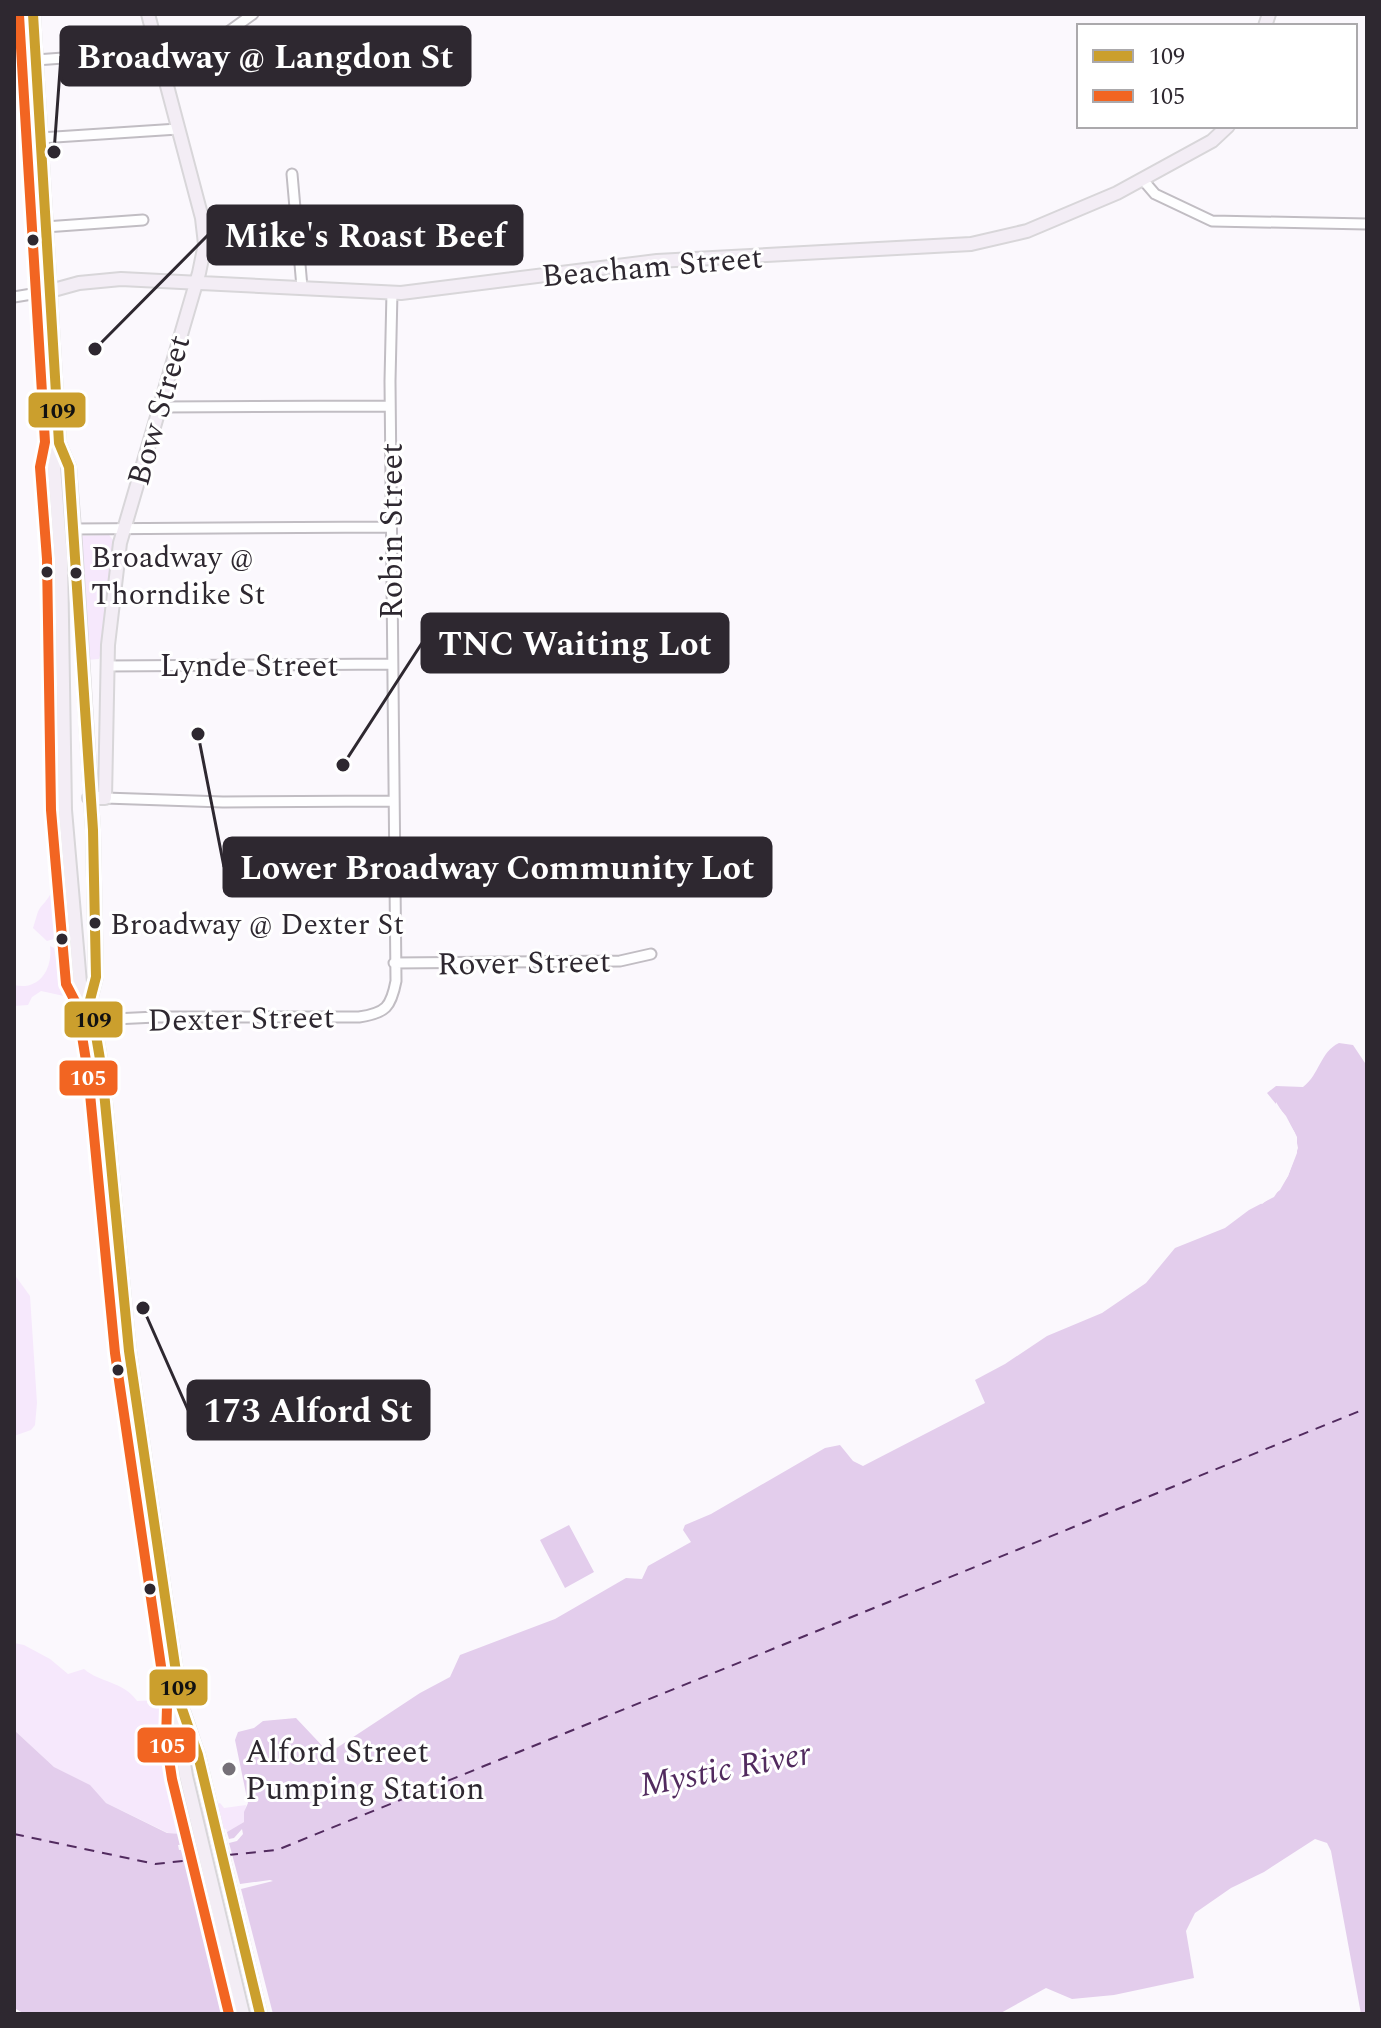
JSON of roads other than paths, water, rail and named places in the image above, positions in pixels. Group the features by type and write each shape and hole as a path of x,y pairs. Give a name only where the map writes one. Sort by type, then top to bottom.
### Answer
{"main road":[{"path":"33,14 59,443 54,467 61,558 65,810 80,983 90,1000 102,1071 129,1351 181,1706 180,1739 186,1776 243,2014"},
{"name":"Bow Street","path":"105,798 107,666 123,529 204,252 204,227 148,14"},
{"name":"Beacham Street","path":"50,291 79,283 121,279 420,291 657,261 979,243 1027,231 1143,180 1212,141 1226,128"},
{"path":"59,443 69,467 93,830 96,977 90,1000"},
{"path":"89,798 105,798"},
{"path":"181,1706 198,1755 260,2014"}],"street":[{"path":"164,73 178,68 253,14"},
{"path":"36,60 158,51"},
{"path":"40,138 178,129"},
{"path":"292,174 302,287"},
{"path":"1143,180 1159,196 1212,221 1367,224"},
{"path":"45,227 143,220"},
{"path":"14,297 50,291"},
{"name":"Robin Street","path":"387,1007 396,981 390,406 392,292"},
{"path":"160,407 390,406"},
{"path":"74,529 391,527"},
{"name":"Lynde Street","path":"107,666 392,664"},
{"path":"105,798 223,802 393,801"},
{"path":"394,871 480,872"},
{"name":"Rover Street","path":"394,963 626,961 651,954"},
{"name":"Dexter Street","path":"93,1020 359,1017 375,1014 387,1007"}],"water":[{"name":"Mystic River","path":"1339,1043 1353,1045 1367,1066 1367,2014 1361,2014 1331,1851 1327,1843 1315,1839 1195,1913 1186,1931 1194,1978 1114,1995 1072,1999 1046,1988 999,2014 25,2014 14,2008 14,1730 54,1767 90,1785 106,1803 167,1833 214,1836 227,1832 244,1822 248,1803 235,1740 238,1732 254,1728 263,1721 296,1718 329,1753 420,1693 450,1677 460,1655 555,1619 626,1578 642,1579 648,1566 691,1542 683,1530 685,1525 711,1514 825,1448 840,1445 853,1461 863,1466 985,1403 975,1380 1047,1336 1102,1313 1146,1283 1175,1248 1225,1228 1274,1197 1288,1176 1297,1153 1297,1137 1286,1116 1267,1093 1276,1086 1303,1087 1328,1052"},
{"path":"569,1525 594,1572 565,1588 540,1540"}],"place":[{"name":"Broadway @ Langdon St","path":"54,152"},
{"name":"Mike's Roast Beef","path":"95,349"},
{"name":"Broadway @ Thorndike St","path":"76,573"},
{"name":"Lower Broadway Community Lot","path":"198,734"},
{"name":"TNC Waiting Lot","path":"343,765"},
{"name":"Broadway @ Dexter St","path":"95,923"},
{"name":"173 Alford St","path":"143,1308"},
{"name":"Alford Street Pumping Station","path":"229,1769"}]}
